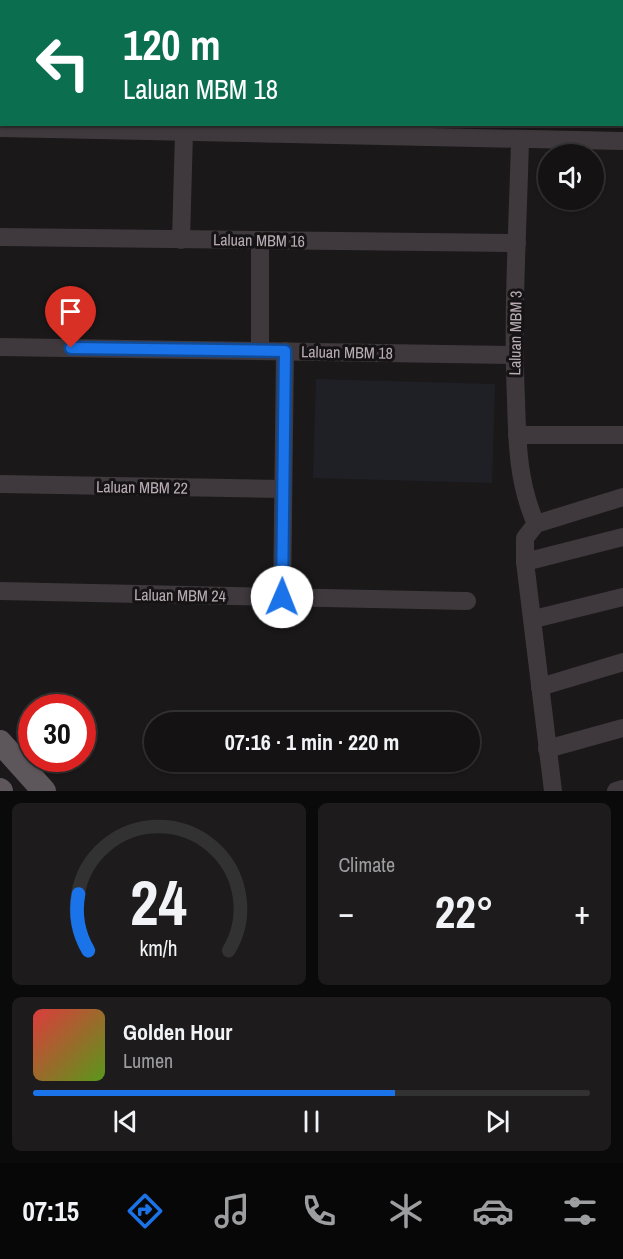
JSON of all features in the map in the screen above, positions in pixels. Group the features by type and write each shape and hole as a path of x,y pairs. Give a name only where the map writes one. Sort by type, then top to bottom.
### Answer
{"main road":[{"path":"0,742 44,791"}],"street":[{"path":"0,128 24,126 184,132 238,129 392,130 520,139 623,141"},
{"path":"182,240 184,132"},
{"name":"Laluan MBM 3","path":"520,139 514,355 517,435 526,503 536,524"},
{"name":"Laluan MBM 16","path":"0,237 517,243"},
{"path":"260,240 260,351"},
{"name":"Laluan MBM 18","path":"0,347 514,355"},
{"path":"282,597 285,351"},
{"path":"517,435 623,435"},
{"name":"Laluan MBM 22","path":"0,484 283,489"},
{"path":"553,791 534,619 525,562 525,538 536,524 623,497"},
{"path":"525,562 623,537"},
{"name":"Laluan MBM 24","path":"0,591 467,601"},
{"path":"534,619 623,597"},
{"path":"540,687 623,662"},
{"path":"547,749 623,728"},
{"path":"616,791 623,789"}],"shaded area":[{"path":"316,379 495,384 492,483 313,478"}],"route":[{"path":"71,348 285,351 282,597"}]}
